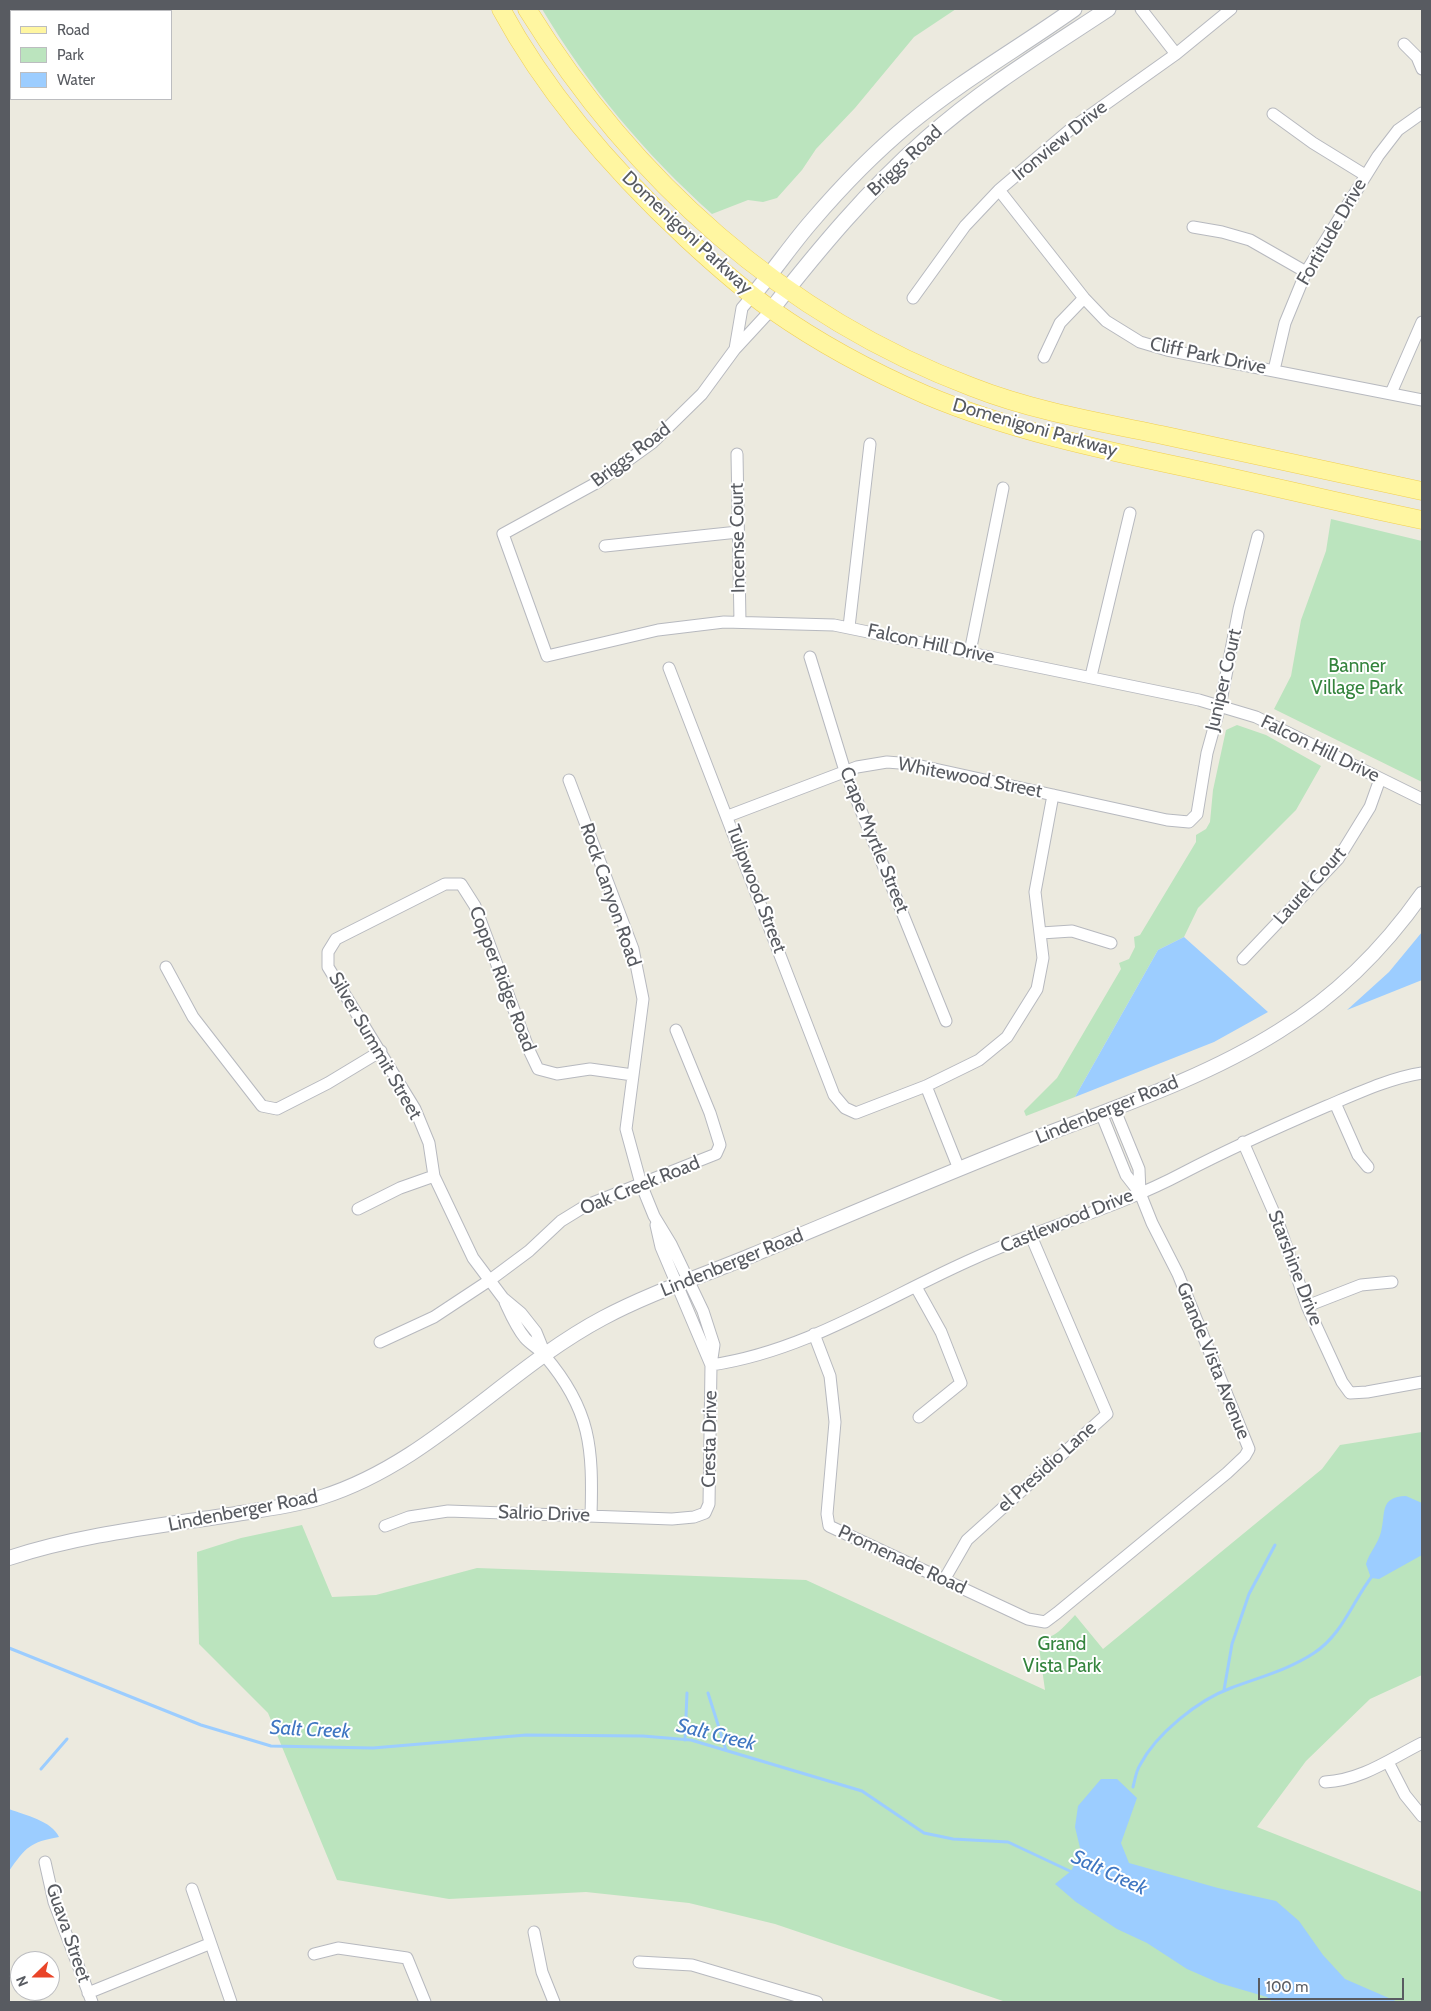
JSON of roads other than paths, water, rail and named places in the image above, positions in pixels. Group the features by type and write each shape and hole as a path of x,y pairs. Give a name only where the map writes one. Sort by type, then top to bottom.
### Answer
{"main road":[{"name":"Domenigoni Parkway","path":"501,9 526,51 592,142 640,195 709,259 771,310 835,349 877,372 925,394 990,419 1087,446 1422,520"},
{"name":"Domenigoni Parkway","path":"527,9 575,81 635,156 690,212 769,277 838,324 911,361 973,388 1062,414 1422,491"},
{"name":"Briggs Road","path":"753,295 811,222 862,168 909,124 984,68 1074,9"},
{"name":"Briggs Road","path":"771,310 852,211 927,138 984,92 1108,9"}],"street":[{"path":"1141,9 1176,54"},
{"name":"Ironview Drive","path":"913,298 965,226 999,190 1072,128 1176,54 1230,9"},
{"path":"1404,44 1417,57 1422,69"},
{"name":"Fortitude Drive","path":"1274,370 1284,323 1306,272 1365,175 1398,130 1422,113"},
{"path":"1273,114 1313,144 1365,175"},
{"name":"Cliff Park Drive","path":"999,190 1084,298 1106,321 1140,342 1167,350 1422,400"},
{"path":"1193,227 1222,232 1250,240 1306,272"},
{"name":"Briggs Road","path":"735,349 742,308 753,295"},
{"path":"1044,356 1060,323 1084,298"},
{"name":"Briggs Road","path":"503,534 598,482 652,443 702,394 735,349 771,310"},
{"path":"1391,393 1415,334 1422,322"},
{"path":"849,627 870,444"},
{"name":"Incense Court","path":"737,454 740,622"},
{"path":"970,652 1003,488"},
{"path":"1091,676 1130,513"},
{"path":"605,546 738,532"},
{"name":"Falcon Hill Drive","path":"503,534 547,656 658,630 724,622 849,627 1091,676 1220,706 1256,717 1422,799"},
{"name":"Juniper Court","path":"1188,822 1197,814 1207,753 1220,706 1239,610 1258,536"},
{"name":"Crape Myrtle Street","path":"810,657 845,771 946,1020"},
{"name":"Tulipwood Street","path":"670,668 834,1095 846,1108 856,1113 926,1086"},
{"name":"Whitewood Street","path":"728,816 845,771 887,762 912,764 1167,820 1188,822"},
{"name":"Laurel Court","path":"1243,959 1338,859 1370,807 1380,779"},
{"name":"Rock Canyon Road","path":"569,780 633,949 643,999 626,1129 641,1184 654,1216 661,1247 684,1283"},
{"path":"959,1169 926,1086 979,1060 1007,1038 1037,989 1043,958 1042,932 1035,892 1053,795"},
{"name":"Copper Ridge Road","path":"328,952 336,939 445,884 461,884 475,906 528,1050 538,1069 557,1074 590,1069 633,1075"},
{"name":"Lindenberger Road","path":"9,1558 32,1550 96,1537 300,1503 339,1491 381,1472 413,1453 544,1354 605,1317 959,1169 1107,1110 1229,1058 1280,1031 1336,990 1375,954 1422,894"},
{"path":"1042,932 1072,930 1112,943"},
{"name":"Silver Summit Street","path":"328,952 328,967 415,1109 429,1143 434,1176 473,1258 504,1298 521,1313 536,1332 544,1354 576,1402 589,1436 592,1464 590,1516"},
{"path":"166,967 193,1016 262,1106 277,1109 328,1083 381,1051"},
{"name":"Oak Creek Road","path":"380,1342 434,1316 490,1280 529,1251 561,1221 587,1205 716,1154 720,1145 710,1113 676,1030"},
{"name":"Castlewood Drive","path":"711,1365 759,1356 814,1334 916,1288 976,1258 1140,1193 1243,1142 1397,1079 1422,1073"},
{"path":"1335,1103 1358,1155 1368,1167"},
{"name":"Grande Vista Avenue","path":"1045,1622 1227,1473 1245,1456 1249,1449 1190,1301 1152,1223 1140,1193 1126,1175 1107,1110"},
{"name":"Starshine Drive","path":"1243,1142 1278,1222 1307,1306 1342,1382 1350,1393 1367,1392 1422,1382"},
{"path":"358,1209 400,1188 434,1176"},
{"name":"el Presidio Lane","path":"944,1580 967,1540 1107,1414 1031,1236"},
{"path":"1307,1306 1361,1285 1392,1282"},
{"name":"Cresta Drive","path":"684,1283 711,1365 709,1504 705,1513"},
{"path":"916,1288 941,1332 960,1383 919,1417"},
{"name":"Promenade Road","path":"814,1334 830,1376 835,1422 826,1514 829,1526 1028,1619 1045,1622"},
{"name":"Salrio Drive","path":"385,1526 409,1517 448,1511 672,1519 694,1517 705,1513"},
{"path":"1325,1782 1342,1782 1356,1778 1422,1743"},
{"path":"1388,1762 1405,1795 1422,1816"},
{"name":"Guava Street","path":"45,1862 54,1902 90,1998"},
{"path":"192,1889 209,1944 231,2002"},
{"path":"534,1932 542,1972 554,2002"},
{"path":"90,1998 209,1944"},
{"path":"314,1954 338,1948 407,1958 426,2002"},
{"path":"639,1962 692,1965 817,2002"}],"water":[{"path":"1422,932 1422,980 1347,1010 1389,972"},
{"path":"1184,937 1268,1012 1214,1042 1075,1097 1158,950"},
{"path":"1406,1496 1422,1503 1422,1555 1379,1579 1371,1578 1366,1564 1380,1536 1385,1507 1391,1499"},
{"path":"1101,1779 1117,1779 1137,1798 1121,1843 1129,1863 1218,1888 1276,1901 1299,1921 1323,1955 1345,1979 1398,2002 1272,2002 1267,1997 1219,1983 1187,1969 1147,1943 1117,1929 1076,1902 1055,1884 1071,1871 1081,1852 1075,1827 1078,1806"},
{"path":"9,1809 44,1823 55,1831 59,1837 41,1841 30,1847 20,1856 9,1871"}],"waterway":[{"path":"1224,1690 1232,1644 1249,1594 1275,1545"},
{"path":"1133,1787 1138,1770 1147,1753 1179,1719 1218,1693 1274,1673 1314,1653 1340,1627 1373,1575"},
{"name":"Salt Creek","path":"9,1648 201,1725 271,1746 373,1748 526,1735 643,1736 691,1740 862,1791 924,1833 953,1839 1008,1842 1074,1873"},
{"path":"685,1740 687,1693"},
{"path":"708,1693 726,1750"},
{"path":"41,1769 67,1739"}],"park label":[{"name":"Banner Village Park","path":"1357,677"},
{"name":"Grand Vista Park","path":"1062,1655"}]}
